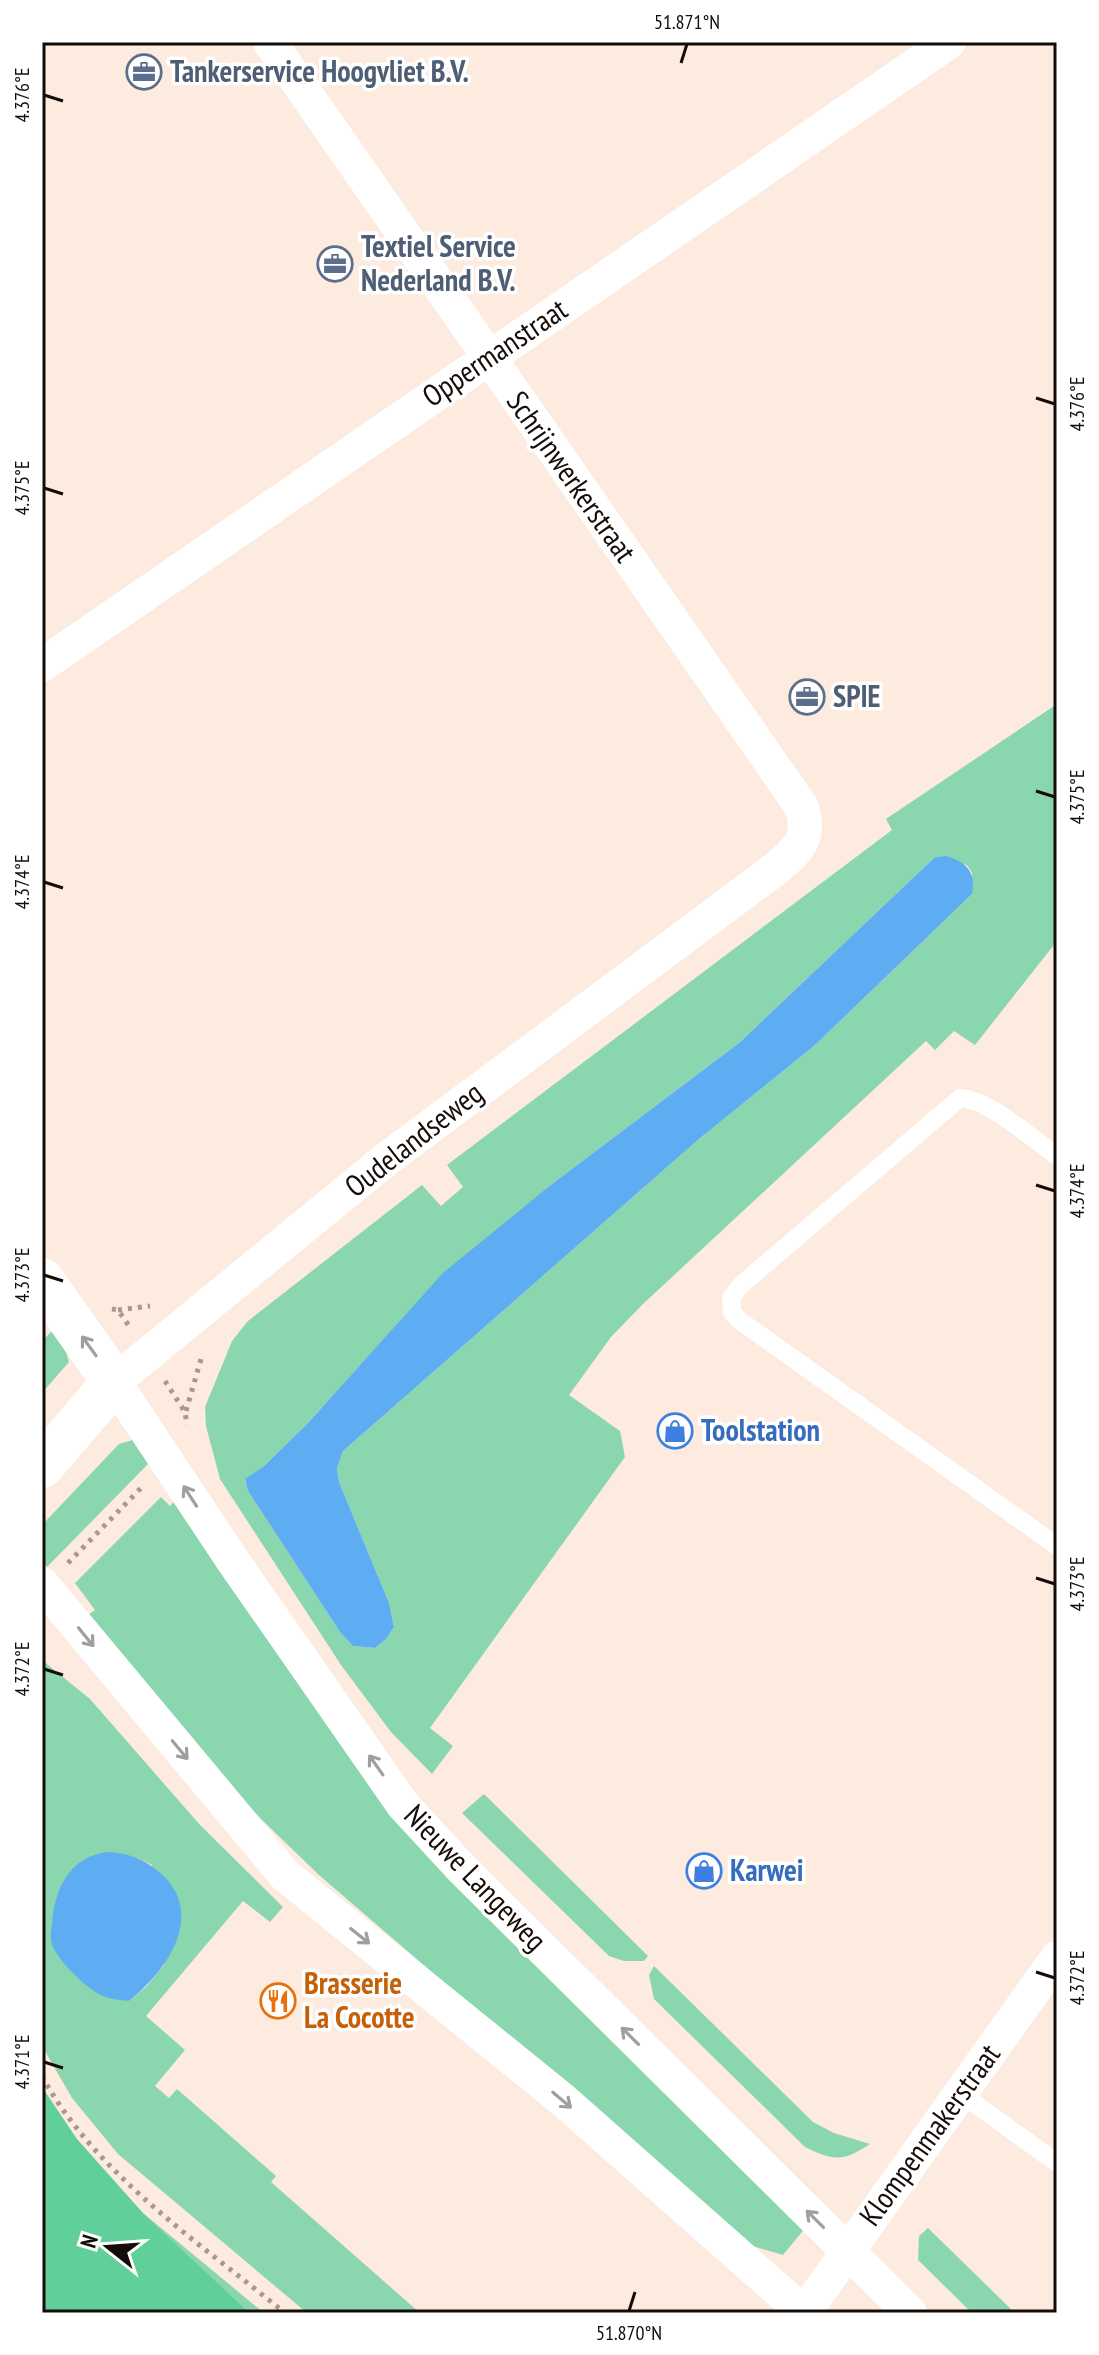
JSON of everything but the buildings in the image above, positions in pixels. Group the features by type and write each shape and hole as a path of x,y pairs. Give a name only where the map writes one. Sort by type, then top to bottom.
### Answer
{"street":[{"name":"Schrijnwerkerstraat","path":"270,42 801,806 807,821 805,836"},
{"name":"Oppermanstraat","path":"42,665 949,42"},
{"name":"Oudelandseweg","path":"42,1466 114,1382 384,1161 774,870 793,853 805,836"},
{"path":"42,1280 114,1382"},
{"name":"Nieuwe Langeweg","path":"114,1382 233,1561 403,1805 473,1880 910,2313"},
{"path":"43,1586 285,1875 563,2100 804,2313"},
{"name":"Klompenmakerstraat","path":"804,2313 1057,1958"}],"lane":[{"path":"1057,1156 987,1107 973,1099 960,1098 753,1275 731,1298 732,1312 739,1320 1057,1546"},
{"path":"960,2093 1057,2163"}],"path":[{"path":"43,1586 168,1461"},
{"path":"42,2076 87,2142 116,2174 285,2313"}],"green space":[{"path":"1057,704 1057,941 975,1045 954,1031 935,1050 926,1041 611,1337 569,1395 620,1431 625,1457 430,1728 453,1746 432,1774 391,1732 341,1665 220,1479 206,1426 205,1407 232,1341 248,1321 422,1185 441,1206 463,1187 447,1165 892,830 886,819","holes":["934,858 967,865 972,873 972,894 814,1046 699,1139 343,1451 337,1468 339,1482 389,1603 394,1627 375,1648 353,1646 340,1632 248,1491 245,1480 263,1467 308,1423 407,1314 552,1184 739,1043"]},
{"path":"58,1325 69,1362 42,1393 42,1341"},
{"path":"136,1439 152,1460 47,1567 42,1560 42,1525 119,1444"},
{"path":"161,1497 170,1506 177,1498 330,1726 806,2227 783,2255 749,2245 319,1875 233,1792 84,1618 95,1610 75,1583"},
{"path":"42,1660 90,1699 200,1825 283,1907 270,1922 243,1901 146,2016 185,2050 155,2086 169,2098 177,2089 276,2176 271,2182 420,2313 307,2313 118,2154 72,2098 42,2046","holes":["138,1858 152,1865 164,1965 146,1987 129,2001 83,1982 57,1955"]},
{"path":"484,1794 648,1956 644,1961 624,1961 609,1956 462,1813"},
{"path":"654,1966 813,2122 834,2133 870,2144 838,2158 805,2147 654,1999 649,1975"},
{"path":"42,2087 77,2139 143,2213 250,2313 42,2313"},
{"path":"143,2213 264,2313 250,2313"},
{"path":"928,2228 1015,2313 972,2313 918,2260 919,2236"}],"water":[{"path":"946,856 968,869 973,880 972,894 814,1046 699,1139 343,1451 337,1468 339,1482 389,1603 394,1627 375,1648 353,1646 340,1632 248,1491 245,1479 263,1467 308,1423 443,1273 552,1184 739,1043 934,858"},
{"path":"107,1852 134,1857 152,1866 173,1887 180,1904 181,1922 177,1940 157,1973 129,2001 106,1997 86,1985 59,1957 51,1939 53,1912 66,1877 83,1861"}],"place":[{"name":"Tankerservice Hoogvliet B.V.","path":"144,72"},
{"name":"Textiel Service Nederland B.V.","path":"335,264"},
{"name":"SPIE","path":"807,697"},
{"name":"Toolstation","path":"675,1431"},
{"name":"Karwei","path":"704,1871"},
{"name":"Brasserie La Cocotte","path":"278,2001"}]}
